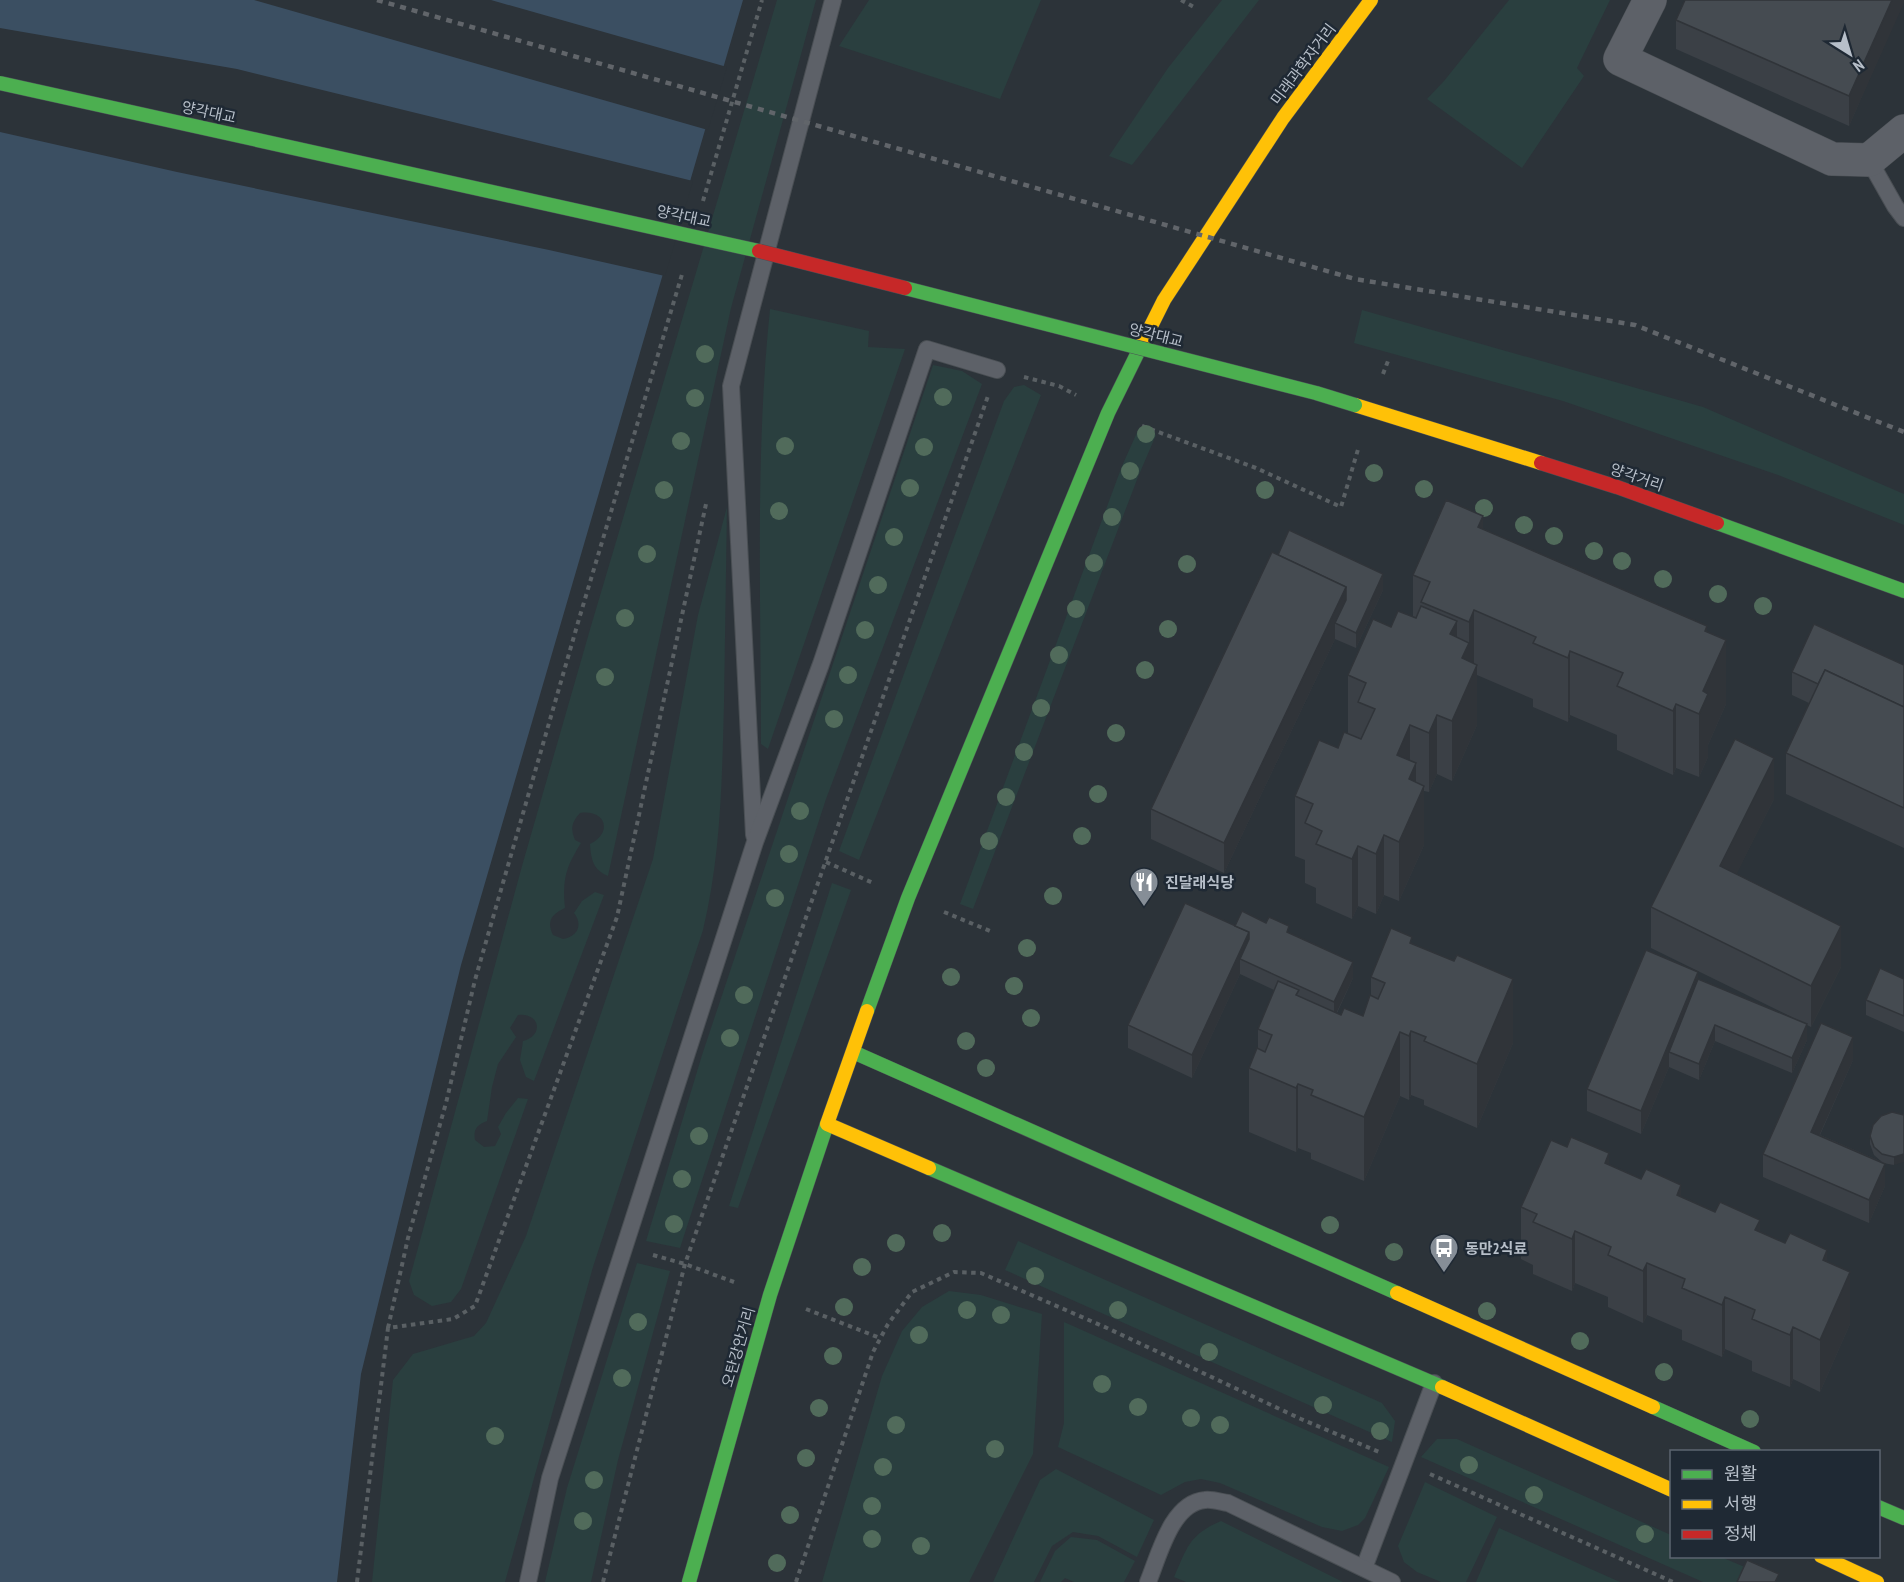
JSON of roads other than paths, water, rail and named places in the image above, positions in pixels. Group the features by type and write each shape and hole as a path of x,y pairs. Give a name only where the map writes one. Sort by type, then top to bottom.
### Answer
{"main road":[{"name":"미래과학자거리","path":"853,1052 908,898 1108,413 1164,300 1283,118 1371,0"},
{"name":"양각대교","path":"0,83 724,242 1293,387 1355,405"},
{"name":"양각거리","path":"1355,405 1617,487 1904,591"},
{"name":"오탄강안거리","path":"689,1582 770,1295 853,1052"},
{"path":"853,1052 1749,1450"},
{"path":"827,1124 1434,1383 1670,1490"},
{"path":"1880,1508 1904,1518"},
{"path":"1823,1558 1877,1582"}],"street":[{"path":"1650,0 1620,59 1832,159 1869,160 1904,130"}],"lane":[{"path":"755,842 731,386 833,0"},
{"path":"1869,160 1904,218"},
{"path":"528,1582 550,1478 755,842 821,664 927,349 997,370"},
{"path":"1364,1568 1434,1383"},
{"path":"1148,1582 1174,1520 1186,1506 1204,1500 1228,1503 1392,1582"}],"water":[{"path":"0,0 743,0 461,965 361,1374 337,1582 0,1582"}],"railway":[{"path":"377,0 1355,279 1635,325 1904,432"}],"place":[{"name":"진달래식당","path":"1144,908"},
{"name":"동만2식료","path":"1444,1274"}]}
